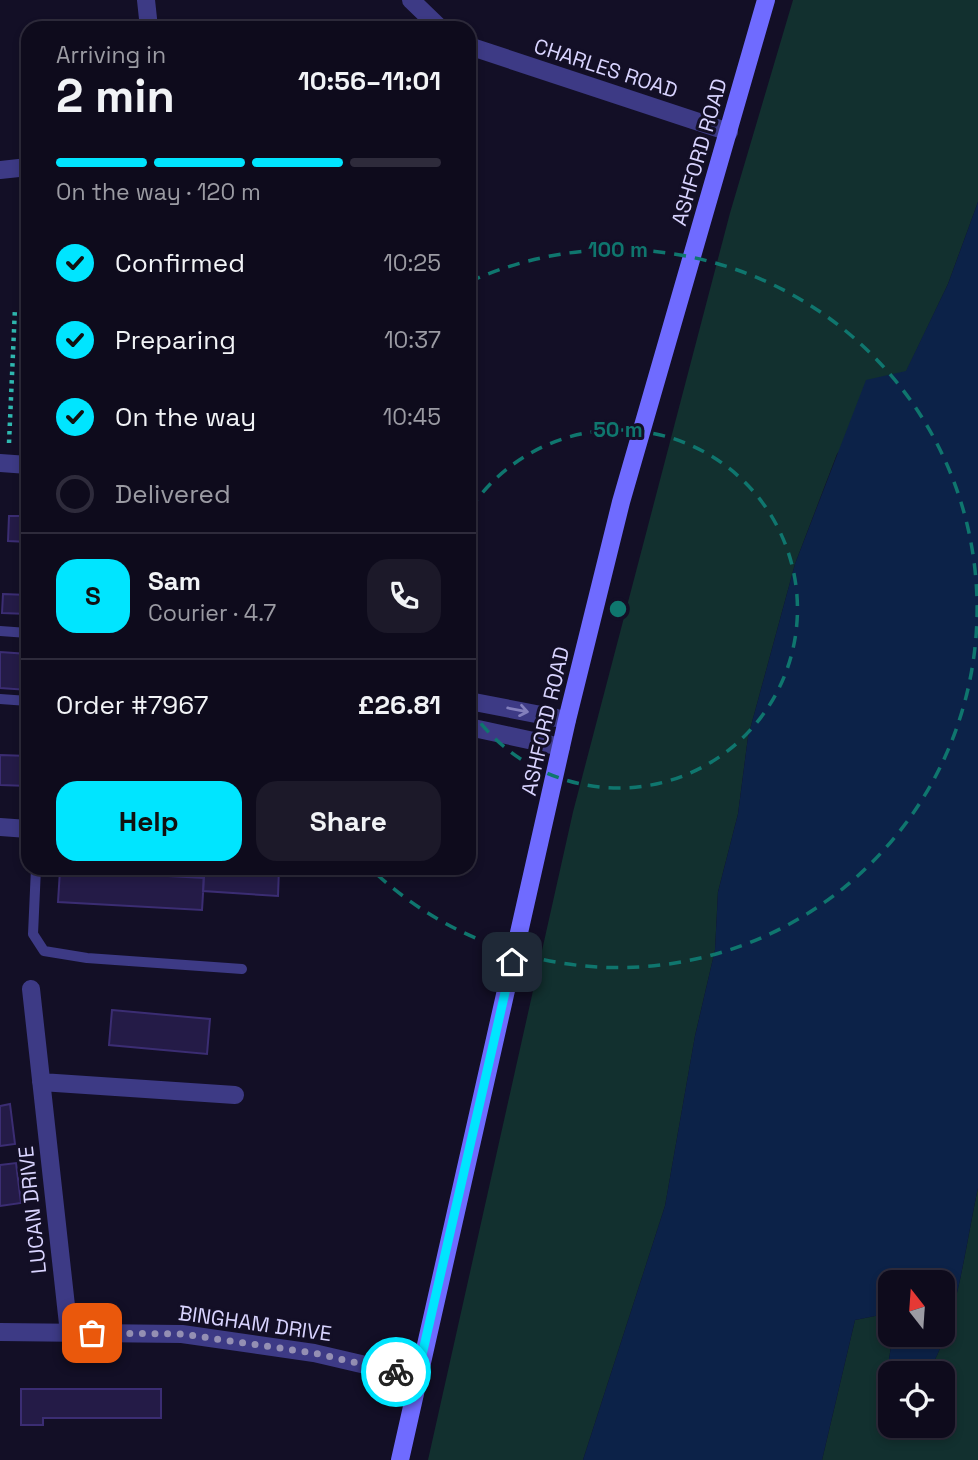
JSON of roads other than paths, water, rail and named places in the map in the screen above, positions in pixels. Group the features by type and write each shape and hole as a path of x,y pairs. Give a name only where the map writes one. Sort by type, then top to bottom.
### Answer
{"main road":[{"name":"ASHFORD ROAD","path":"400,1460 567,720 621,502 766,0"}],"street":[{"path":"146,0 148,21"},
{"path":"411,0 433,21"},
{"name":"CHARLES ROAD","path":"476,48 729,132"},
{"path":"0,170 21,168"},
{"path":"2,465 21,465"},
{"path":"476,702 567,720"},
{"path":"476,729 561,747"},
{"path":"0,827 21,828"},
{"name":"LUCAN DRIVE","path":"31,989 69,1333"},
{"path":"41,1082 235,1095"},
{"name":"BINGHAM DRIVE","path":"0,1336 69,1333 182,1334 314,1353 417,1377"}],"lane":[{"path":"0,631 21,633"},
{"path":"0,699 21,700"},
{"path":"36,875 33,934 44,951 58,955 242,969"}],"water":[{"path":"978,202 978,1188 956,1297 956,1270 878,1270 878,1315 855,1320 822,1460 583,1460 665,1206 695,1036 715,950 718,892 738,814 748,737 795,564 866,380 906,371 948,284"},
{"path":"891,1348 940,1348 934,1361 889,1359"}]}
